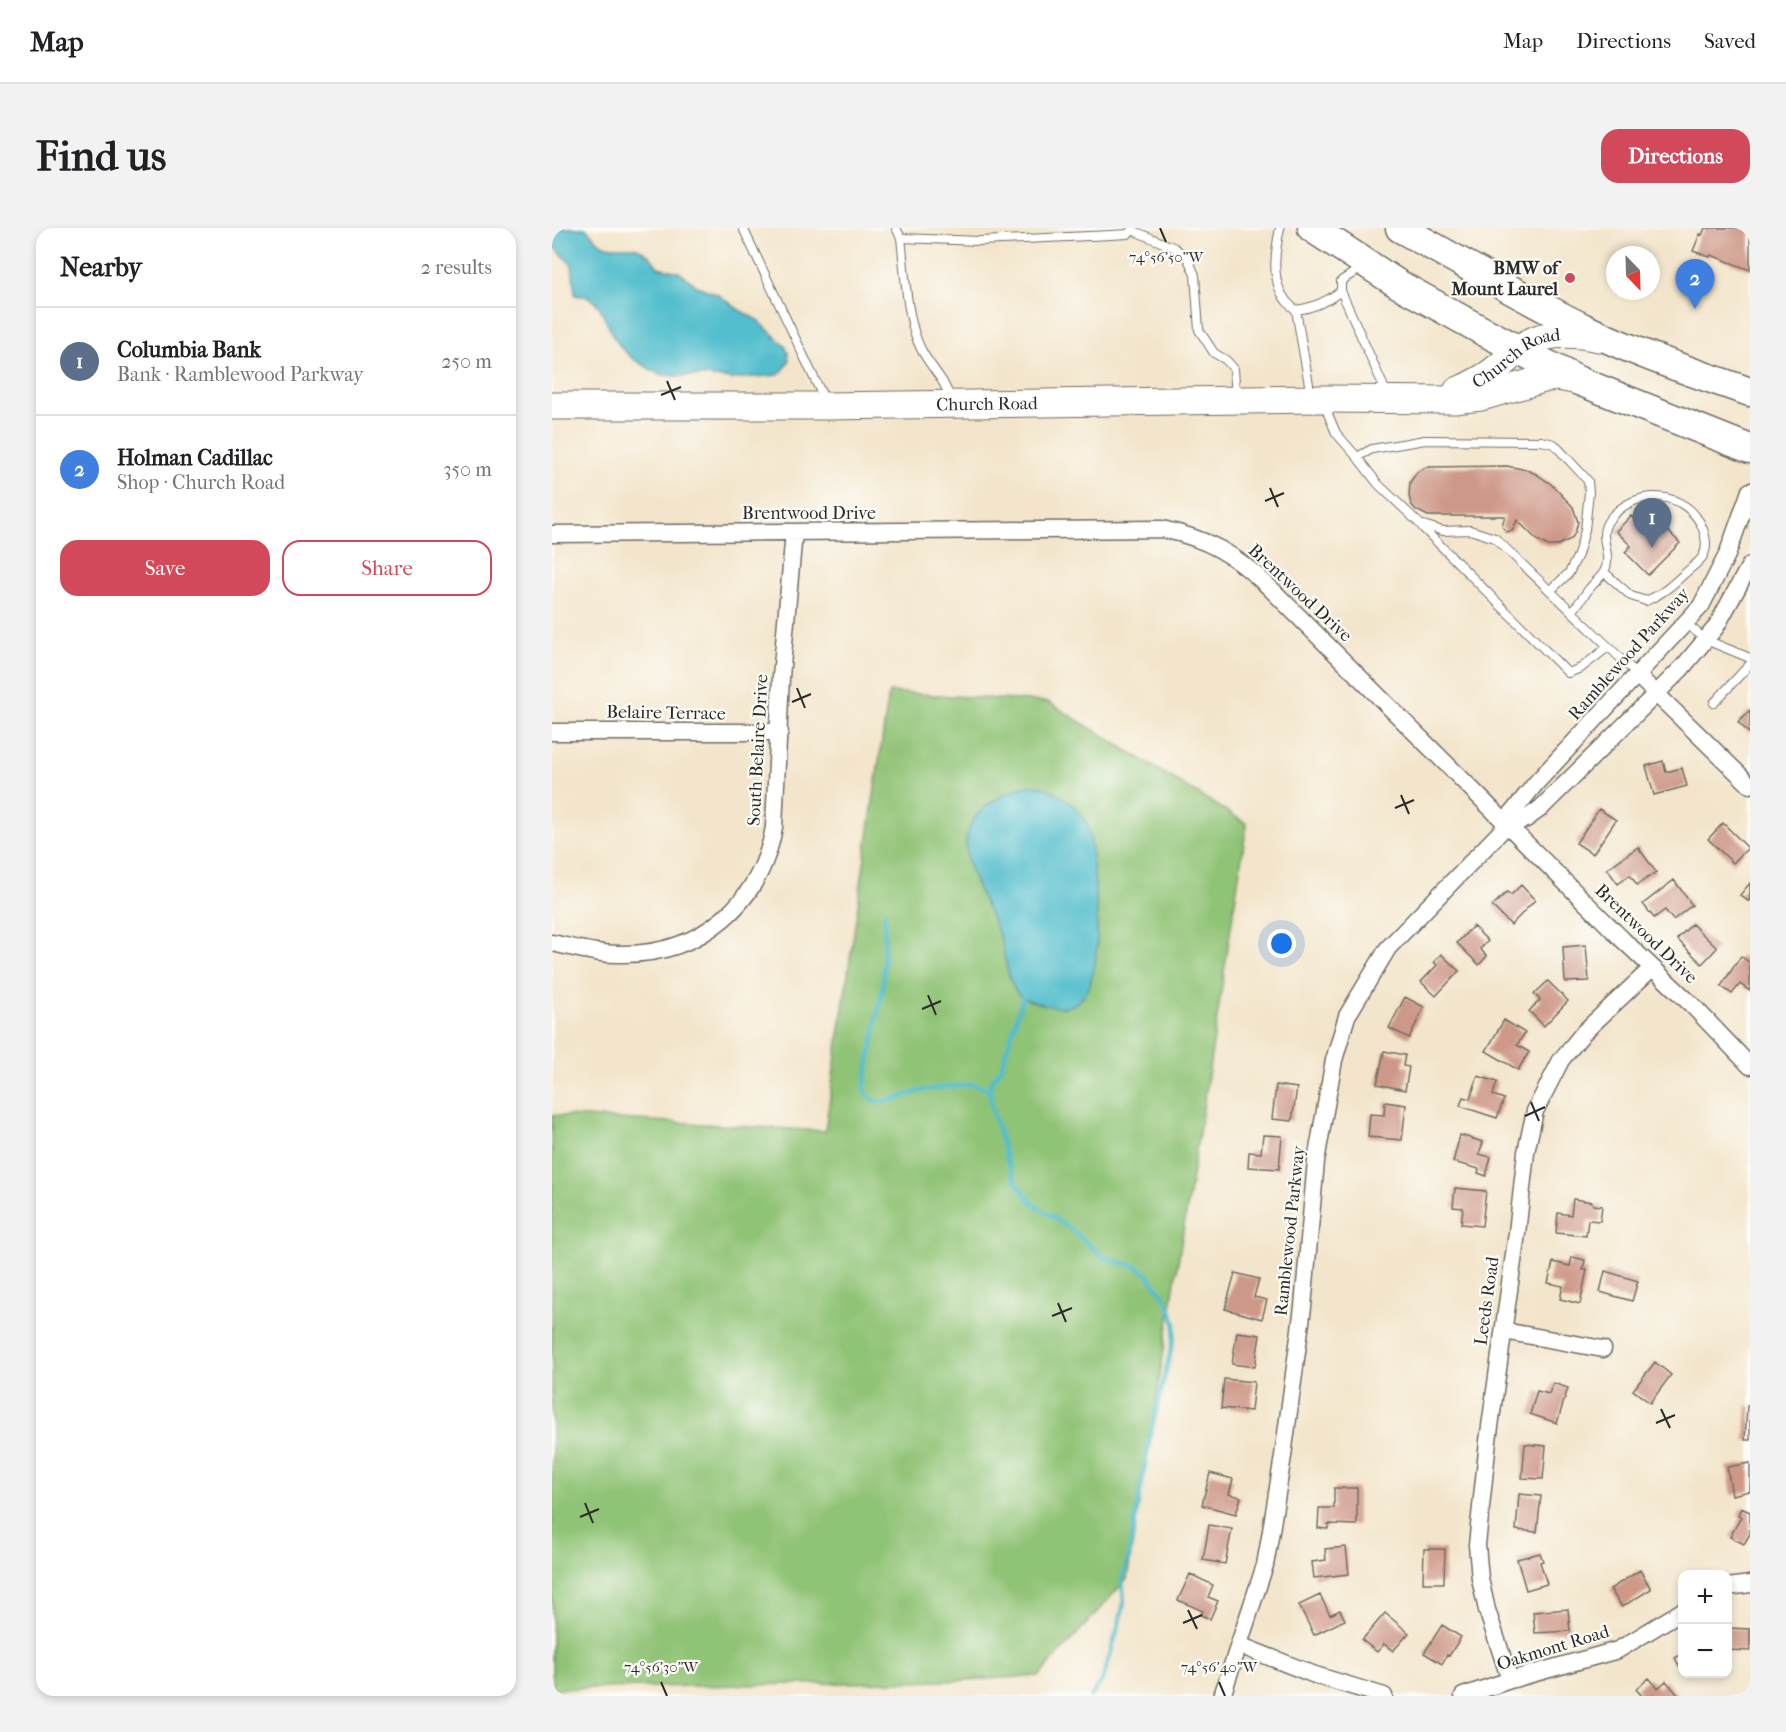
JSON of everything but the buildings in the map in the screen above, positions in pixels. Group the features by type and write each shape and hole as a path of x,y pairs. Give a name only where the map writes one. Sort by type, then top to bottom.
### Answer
{"highway":[{"path":"1312,228 1438,307 1579,381 1750,449"},
{"path":"1400,228 1525,298 1615,342 1682,369 1750,392"}],"main road":[{"name":"Church Road","path":"1422,400 1449,394 1477,382 1527,344 1550,335 1578,334 1615,342"},
{"path":"1682,369 1750,375"},
{"name":"Church Road","path":"552,406 827,406 1317,399 1454,400 1481,397 1547,378 1558,377 1579,381"}],"street":[{"name":"Ramblewood Parkway","path":"1222,1696 1265,1564 1270,1537 1303,1307 1316,1161 1334,1060 1347,1016 1388,948 1508,824 1512,813 1536,783 1687,624 1701,606 1717,580 1750,491"},
{"name":"Brentwood Drive","path":"552,534 1132,528 1162,529 1191,535 1224,550 1254,572 1750,1066"},
{"name":"South Belaire Drive","path":"552,943 603,953 644,953 683,944 732,912 756,881 771,846 776,809 781,677 794,532"},
{"name":"Ramblewood Parkway","path":"1508,824 1526,819 1541,808 1658,694 1706,640 1730,604 1750,565"},
{"path":"1638,676 1750,785"},
{"name":"Belaire Terrace","path":"552,732 780,732"},
{"name":"Leeds Road","path":"1510,1680 1487,1610 1477,1563 1481,1505 1520,1212 1523,1172 1535,1111 1551,1076 1572,1046 1609,1007 1652,968"},
{"path":"1504,1331 1603,1349"},
{"path":"1732,1586 1750,1584"},
{"name":"Oakmont Road","path":"1463,1696 1510,1680 1618,1650 1678,1614"},
{"path":"1239,1645 1315,1675 1384,1696"}],"lane":[{"path":"743,228 827,406"},
{"path":"896,228 901,238 914,327 921,349 946,385 952,404"},
{"path":"1280,228 1274,272 1282,294 1296,310 1317,399 1336,433 1378,484 1568,673 1581,668 1608,647"},
{"path":"901,238 980,241 1128,234 1133,229 1175,248 1188,260 1195,275 1199,330 1214,353 1226,360 1234,369 1236,400"},
{"path":"1367,264 1341,281 1341,291 1389,400"},
{"path":"1296,310 1329,300 1341,291"},
{"path":"1357,457 1372,449 1425,440 1541,441 1554,444 1588,481 1589,492 1585,530 1578,555 1569,573 1550,591"},
{"path":"1572,612 1604,572 1608,556 1603,542 1604,529 1609,519 1627,503 1641,497 1659,496 1674,500 1689,510 1700,522 1707,540 1703,556 1664,593 1646,601 1631,596 1604,572"},
{"path":"1420,525 1443,531 1470,530 1495,538 1638,676"},
{"path":"1687,624 1706,640 1750,658"},
{"path":"1714,703 1750,664"}],"green space":[{"path":"889,692 1048,702 1247,824 1127,1579 1039,1676 947,1681 552,1689 552,1115 825,1131"}],"water":[{"path":"552,228 585,228 604,245 631,247 642,251 649,255 658,267 679,272 697,286 717,294 759,321 785,346 789,361 778,375 732,379 658,374 622,349 594,301 589,297 575,295 572,265 552,245"},
{"path":"1034,785 1049,789 1069,802 1085,820 1090,837 1097,915 1095,963 1090,984 1081,999 1067,1007 1056,1007 1023,998 1011,983 999,935 969,865 966,848 968,832 976,816 1007,793"}],"waterway":[{"path":"885,913 883,986 864,1089 871,1099 880,1102 924,1090 971,1084 985,1088 990,1093"},
{"path":"1024,993 1004,1059 1000,1070 991,1081 990,1090 991,1104 1007,1161 1016,1182 1033,1204 1069,1228 1103,1257 1138,1267 1148,1275 1166,1299 1175,1324 1174,1338 1151,1431 1128,1559 1122,1580 1124,1603 1103,1679 1091,1696"}],"place":[{"name":"BMW of Mount Laurel","path":"1570,278"},
{"name":"Holman Cadillac","path":"1695,309"},
{"name":"Columbia Bank","path":"1652,548"}]}
